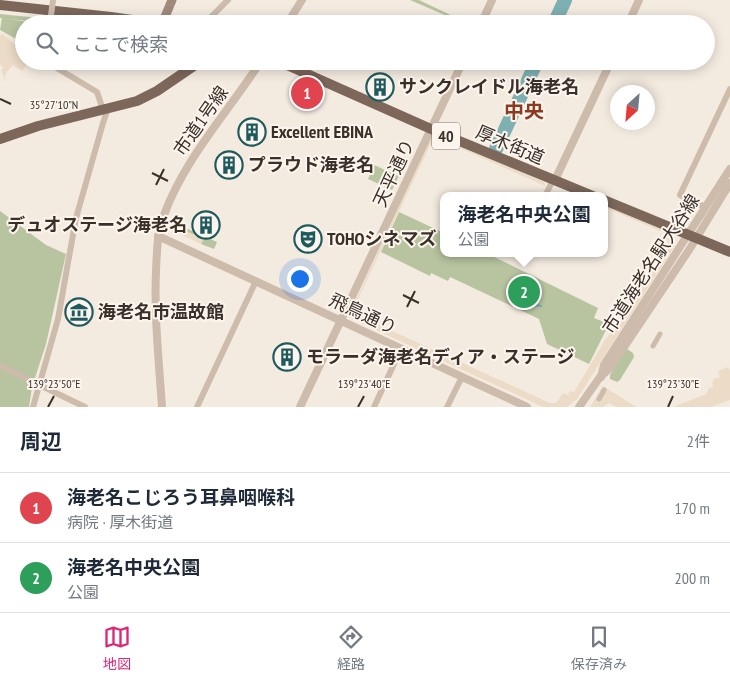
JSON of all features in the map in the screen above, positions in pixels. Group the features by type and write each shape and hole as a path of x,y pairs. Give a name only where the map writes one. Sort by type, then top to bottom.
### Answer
{"main road":[{"path":"165,15 172,0"},
{"path":"0,5 92,15"},
{"path":"0,138 137,100 157,91 188,70"},
{"name":"厚木街道","path":"298,70 431,129 583,192"},
{"path":"608,202 730,252"}],"street":[{"path":"51,15 52,0"},
{"path":"213,15 228,0"},
{"path":"293,15 302,0"},
{"path":"485,15 492,0"},
{"path":"632,15 639,0"},
{"path":"33,407 58,319 76,218 106,109 97,92 60,70"},
{"name":"市道1号線","path":"162,407 155,286 158,236 163,216 178,183 194,156 255,70"},
{"name":"天平通り","path":"300,407 460,70"},
{"path":"547,192 607,70"},
{"path":"705,207 680,195 730,89"},
{"name":"市道海老名駅大谷線","path":"692,236 705,207 730,169"},
{"name":"市道海老名駅大谷線","path":"579,407 600,377 604,365 730,183"},
{"name":"飛鳥通り","path":"158,236 527,407"},
{"path":"197,407 256,281"},
{"path":"653,346 660,334"},
{"path":"374,407 402,349"},
{"path":"0,366 85,407"},
{"path":"447,407 462,377"},
{"path":"599,399 604,390"}],"green space":[{"path":"410,0 419,0 450,15 445,15"},
{"path":"0,14 15,16 15,20 9,19 15,20 15,38 0,30 2,18 0,18"},
{"path":"374,165 399,176 392,190 368,179"},
{"path":"0,211 46,245 66,254 46,344 32,387 29,407 0,407"},
{"path":"399,212 440,231 440,257 494,257 598,308 594,318 609,324 589,364 547,344 539,319 450,277 448,281 431,273 430,276 381,252"},
{"path":"170,221 217,242 214,249 201,244 203,239 170,224"},
{"path":"627,349 633,353 634,357 620,380 617,382 610,379 610,375"}],"shaded area":[{"path":"2,34 15,44 15,66 13,65 6,73 4,81 1,70 3,68 0,64 0,36"},
{"path":"433,135 542,181 545,186 451,144 436,138 433,139 353,310 355,314 550,403 556,403 563,393 568,395 570,391 574,392 605,340 624,316 669,246 665,233 608,209 608,206 667,232 674,240 674,247 577,399 567,407 543,407 350,318 349,315"},
{"path":"170,224 204,239 201,244 171,230"},
{"path":"728,367 730,372 730,400 711,407 673,407 706,394 709,388 713,387 713,379 720,377 718,371"},
{"path":"603,386 636,407 616,407 609,403 603,407 590,407"}],"waterway":[{"path":"558,15 565,0"},
{"path":"496,149 533,70"},
{"path":"512,290 515,293 521,293 531,304 541,306"}],"place":[{"name":"サンクレイドル海老名","path":"380,87"},
{"name":"海老名こじろう耳鼻咽喉科","path":"307,93"},
{"name":"Excellent EBINA","path":"252,132"},
{"name":"プラウド海老名","path":"229,165"},
{"name":"デュオステージ海老名","path":"206,225"},
{"name":"TOHOシネマズ","path":"308,239"},
{"name":"海老名中央公園","path":"524,292"},
{"name":"海老名市温故館","path":"79,312"},
{"name":"モラーダ海老名ディア・ステージ","path":"287,357"}],"district":[{"name":"中央","path":"524,111"}]}
